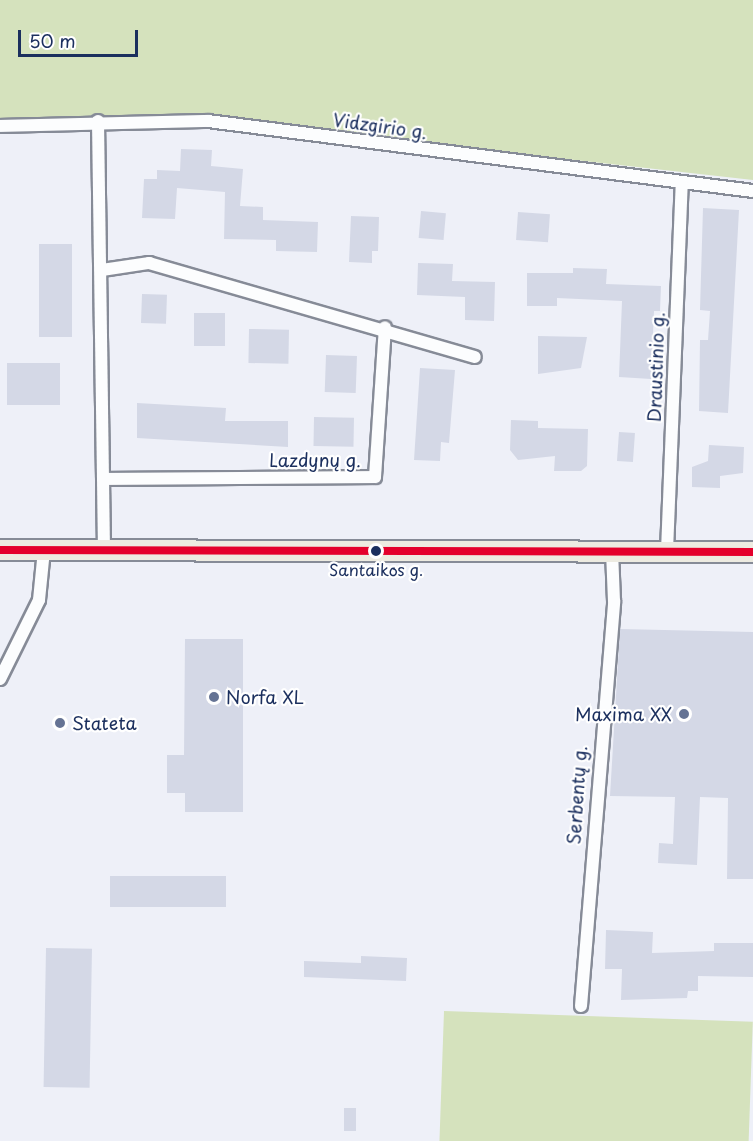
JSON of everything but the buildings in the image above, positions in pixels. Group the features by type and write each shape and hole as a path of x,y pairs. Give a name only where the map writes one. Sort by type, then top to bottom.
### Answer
{"main road":[{"path":"0,550 753,552"}],"street":[{"name":"Vidzgirio g.","path":"0,126 98,121 208,121 681,184 753,191"},
{"path":"98,121 105,479 104,550"},
{"name":"Draustinio g.","path":"667,551 681,184"},
{"path":"102,270 149,263 385,327 475,357"},
{"name":"Lazdynų g.","path":"105,479 375,477 385,327"},
{"path":"0,679 39,600 44,550"},
{"name":"Serbentų g.","path":"580,1006 614,601 612,551"}],"green space":[{"path":"0,0 753,0 753,180 174,115 0,119"},
{"path":"444,1011 753,1022 749,1141 439,1141"}],"transit line":[{"path":"0,550 753,552"}],"place":[{"name":"Santaikos g.","path":"376,551"},
{"name":"Norfa XL","path":"214,697"},
{"name":"Maxima XX","path":"684,714"},
{"name":"Stateta","path":"60,723"}]}
